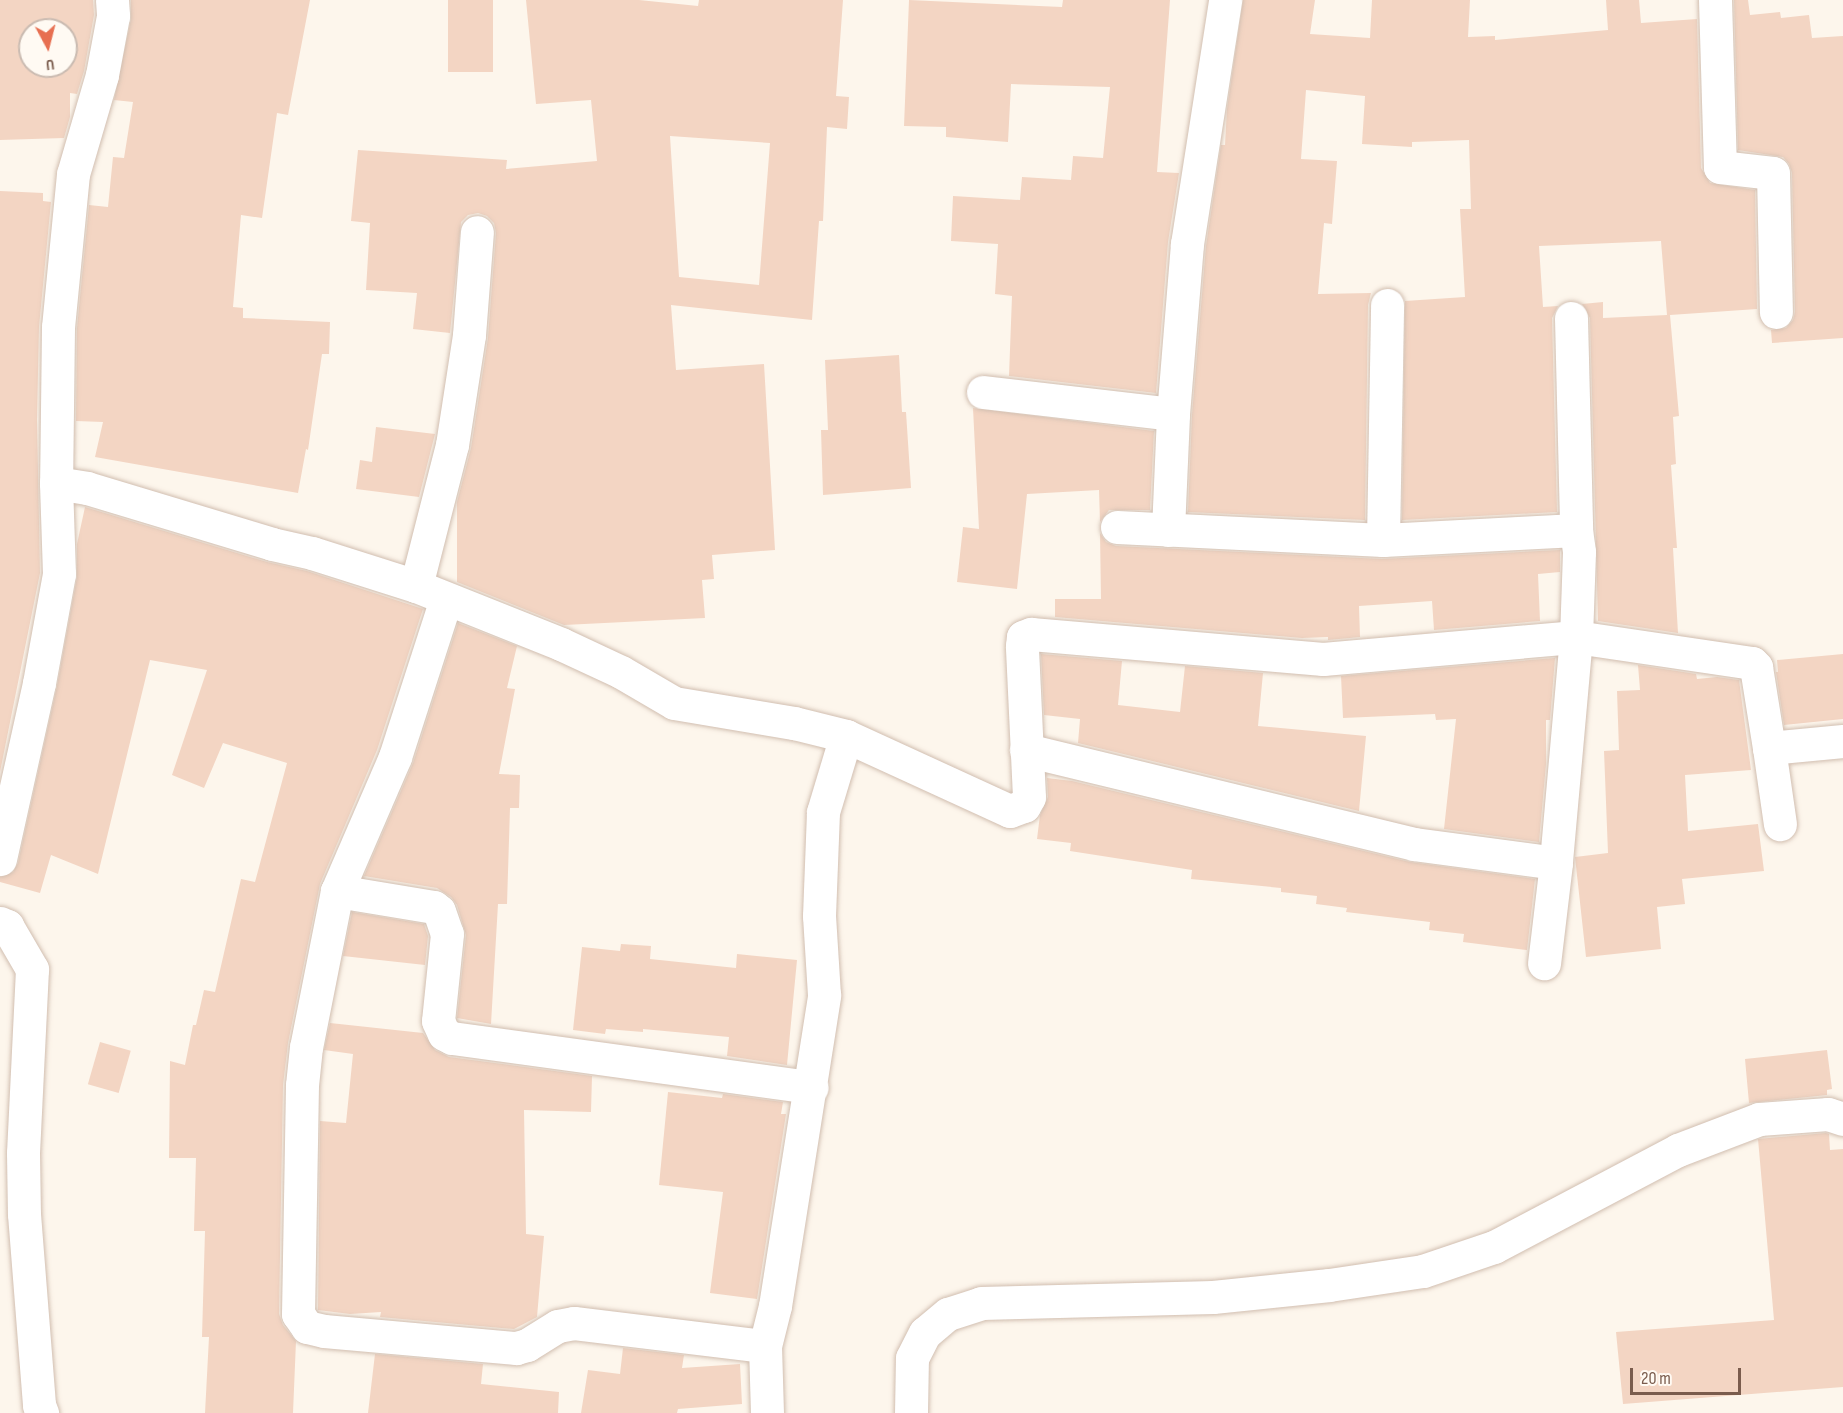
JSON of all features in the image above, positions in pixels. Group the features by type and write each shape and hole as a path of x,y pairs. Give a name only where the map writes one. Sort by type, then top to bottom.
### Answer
{"street":[{"path":"0,859 39,683 59,574 56,483 58,327 73,174 102,75 112,16 112,0"},
{"path":"1168,530 1173,414 1187,244 1225,0"},
{"path":"1715,0 1719,167 1773,173 1776,312"},
{"path":"416,586 452,445 469,335 477,232"},
{"path":"1383,540 1387,305"},
{"path":"1544,963 1556,863 1576,637 1579,552 1576,530 1571,318"},
{"path":"983,392 1173,414"},
{"path":"56,483 87,488 272,544 312,553 416,586 561,644 621,672 674,703 794,723 846,736 1010,811 1024,806 1029,797 1022,646 1026,635 1323,659 1576,637 1752,663 1756,667 1780,824"},
{"path":"1117,528 1383,540 1576,530"},
{"path":"446,599 395,757 337,891 306,1047 302,1085 298,1314 307,1327 324,1331 516,1348 527,1346 558,1326 574,1323 765,1346"},
{"path":"767,1413 765,1346 775,1306 812,1087 824,995 819,916 823,812 846,736"},
{"path":"1769,748 1843,741"},
{"path":"1026,750 1414,844 1556,863"},
{"path":"337,891 434,907 439,911 447,934 438,1021 444,1034 452,1038 812,1087"},
{"path":"3,924 28,958 32,969 11,1155 25,1225 39,1405 42,1413"},
{"path":"911,1413 912,1358 925,1333 948,1314 981,1303 1213,1297 1329,1285 1423,1271 1494,1247 1678,1150 1759,1119 1828,1114 1843,1119"}],"building":[{"path":"0,0 93,0 94,15 84,71 77,94 70,93 70,117 64,138 0,140"},
{"path":"131,0 310,0 288,115 277,113 262,218 241,215 233,307 243,308 243,318 330,322 329,354 322,354 308,450 306,449 298,493 95,457 103,422 76,421 77,328 89,205 108,207 113,157 124,158 133,102 114,100 131,19"},
{"path":"448,0 493,0 493,72 448,72"},
{"path":"526,0 639,0 698,6 699,0 843,0 836,96 849,97 847,129 827,127 823,221 819,221 812,320 671,305 676,370 764,364 775,550 712,555 714,579 702,580 705,618 564,625 457,582 457,502 471,448 488,338 496,233 494,223 487,216 478,213 468,215 461,222 450,333 413,329 417,293 366,290 370,223 351,221 358,150 507,160 506,169 597,161 591,100 536,104","holes":["670,136 770,143 759,285 679,277"]},
{"path":"909,0 1062,7 1063,0 1170,0 1157,172 1179,173 1168,242 1156,393 1009,376 1012,296 995,294 998,244 951,241 953,196 1020,200 1022,177 1071,180 1073,156 1103,158 1110,87 1011,84 1008,142 946,137 946,127 904,126"},
{"path":"1243,0 1315,0 1310,34 1370,38 1372,0 1470,0 1468,37 1495,36 1495,40 1608,30 1606,0 1639,0 1641,23 1697,19 1701,168 1710,183 1755,190 1757,309 1670,315 1679,416 1673,417 1676,464 1671,465 1677,548 1673,548 1678,633 1598,621 1590,318 1582,304 1603,302 1603,318 1667,315 1661,241 1539,246 1543,307 1558,306 1552,318 1557,512 1402,520 1405,301 1465,297 1460,209 1471,209 1469,140 1412,142 1412,147 1362,144 1365,96 1306,90 1301,159 1337,161 1332,224 1324,223 1318,294 1371,293 1368,305 1365,520 1188,512 1192,415 1206,246 1221,145 1225,145 1227,109"},
{"path":"1734,0 1748,0 1750,15 1780,12 1781,18 1809,15 1812,38 1843,36 1843,338 1772,343 1771,330 1786,328 1793,320 1795,312 1792,173 1783,157 1738,150"},
{"path":"0,191 43,193 43,201 51,202 39,327 37,420 40,573 0,772"},
{"path":"899,355 902,412 906,412 911,488 823,495 821,430 828,430 825,360"},
{"path":"973,408 1154,431 1150,510 1109,510 1100,522 1099,490 1027,494 1017,589 957,582 963,527 979,529"},
{"path":"376,427 435,434 419,497 356,489 360,460 372,462"},
{"path":"85,507 267,562 307,571 423,609 377,750 320,884 288,1043 283,1085 279,1314 283,1325 296,1341 293,1413 205,1413 209,1337 202,1337 205,1231 194,1231 196,1158 169,1158 170,1061 185,1065 193,1025 196,1025 204,990 215,992 241,879 255,882 287,763 223,743 204,788 172,775 207,670 150,660 98,874 51,855 40,893 0,882 0,877 13,872 18,863 57,686 77,577 77,544"},
{"path":"1100,533 1106,542 1116,546 1382,559 1560,550 1560,572 1538,574 1540,621 1434,630 1432,601 1359,606 1360,637 1328,640 1328,637 1302,638 1055,617 1055,599 1101,599"},
{"path":"458,623 517,646 507,688 515,689 499,774 520,775 519,808 510,808 507,904 498,904 491,1024 457,1018 466,935 457,905 451,897 437,888 364,876 413,763"},
{"path":"1041,654 1122,661 1118,705 1180,712 1185,666 1263,673 1258,726 1366,736 1359,811 1078,743 1080,719 1044,715"},
{"path":"1843,654 1843,719 1784,725 1776,672 1778,672 1777,660"},
{"path":"1555,658 1550,720 1546,720 1546,764 1539,842 1444,829 1456,719 1436,720 1435,714 1343,718 1341,676"},
{"path":"1638,665 1696,674 1697,679 1717,677 1739,680 1751,770 1685,775 1688,831 1758,824 1764,871 1682,879 1685,904 1657,907 1661,949 1586,957 1575,857 1608,853 1604,751 1619,750 1617,691 1640,690"},
{"path":"1047,778 1072,781 1410,862 1535,879 1527,950 1463,942 1464,934 1429,930 1430,922 1346,912 1347,908 1316,904 1317,896 1281,892 1281,888 1191,879 1192,870 1070,851 1071,843 1037,839 1040,815 1048,797"},
{"path":"352,912 424,924 428,936 425,965 343,956"},
{"path":"621,944 651,946 650,959 736,968 737,954 797,960 787,1065 727,1056 729,1037 643,1029 643,1032 606,1029 605,1034 573,1030 582,947 620,951"},
{"path":"330,1023 423,1033 435,1050 449,1057 592,1076 591,1112 524,1110 526,1234 544,1236 537,1317 514,1329 380,1317 381,1312 350,1314 318,1310 320,1121 346,1123 353,1054 324,1050"},
{"path":"100,1042 131,1051 119,1093 88,1084"},
{"path":"1827,1050 1832,1089 1827,1090 1827,1095 1749,1103 1745,1059"},
{"path":"668,1092 722,1098 723,1094 783,1102 781,1114 786,1114 757,1299 710,1293 723,1192 659,1185"},
{"path":"1829,1134 1830,1150 1843,1149 1843,1387 1623,1404 1616,1332 1774,1320 1758,1139"},
{"path":"623,1348 684,1355 682,1368 740,1364 742,1404 678,1409 677,1413 581,1413 588,1370 620,1374"},
{"path":"375,1354 483,1364 481,1384 559,1392 558,1413 368,1413"}]}
